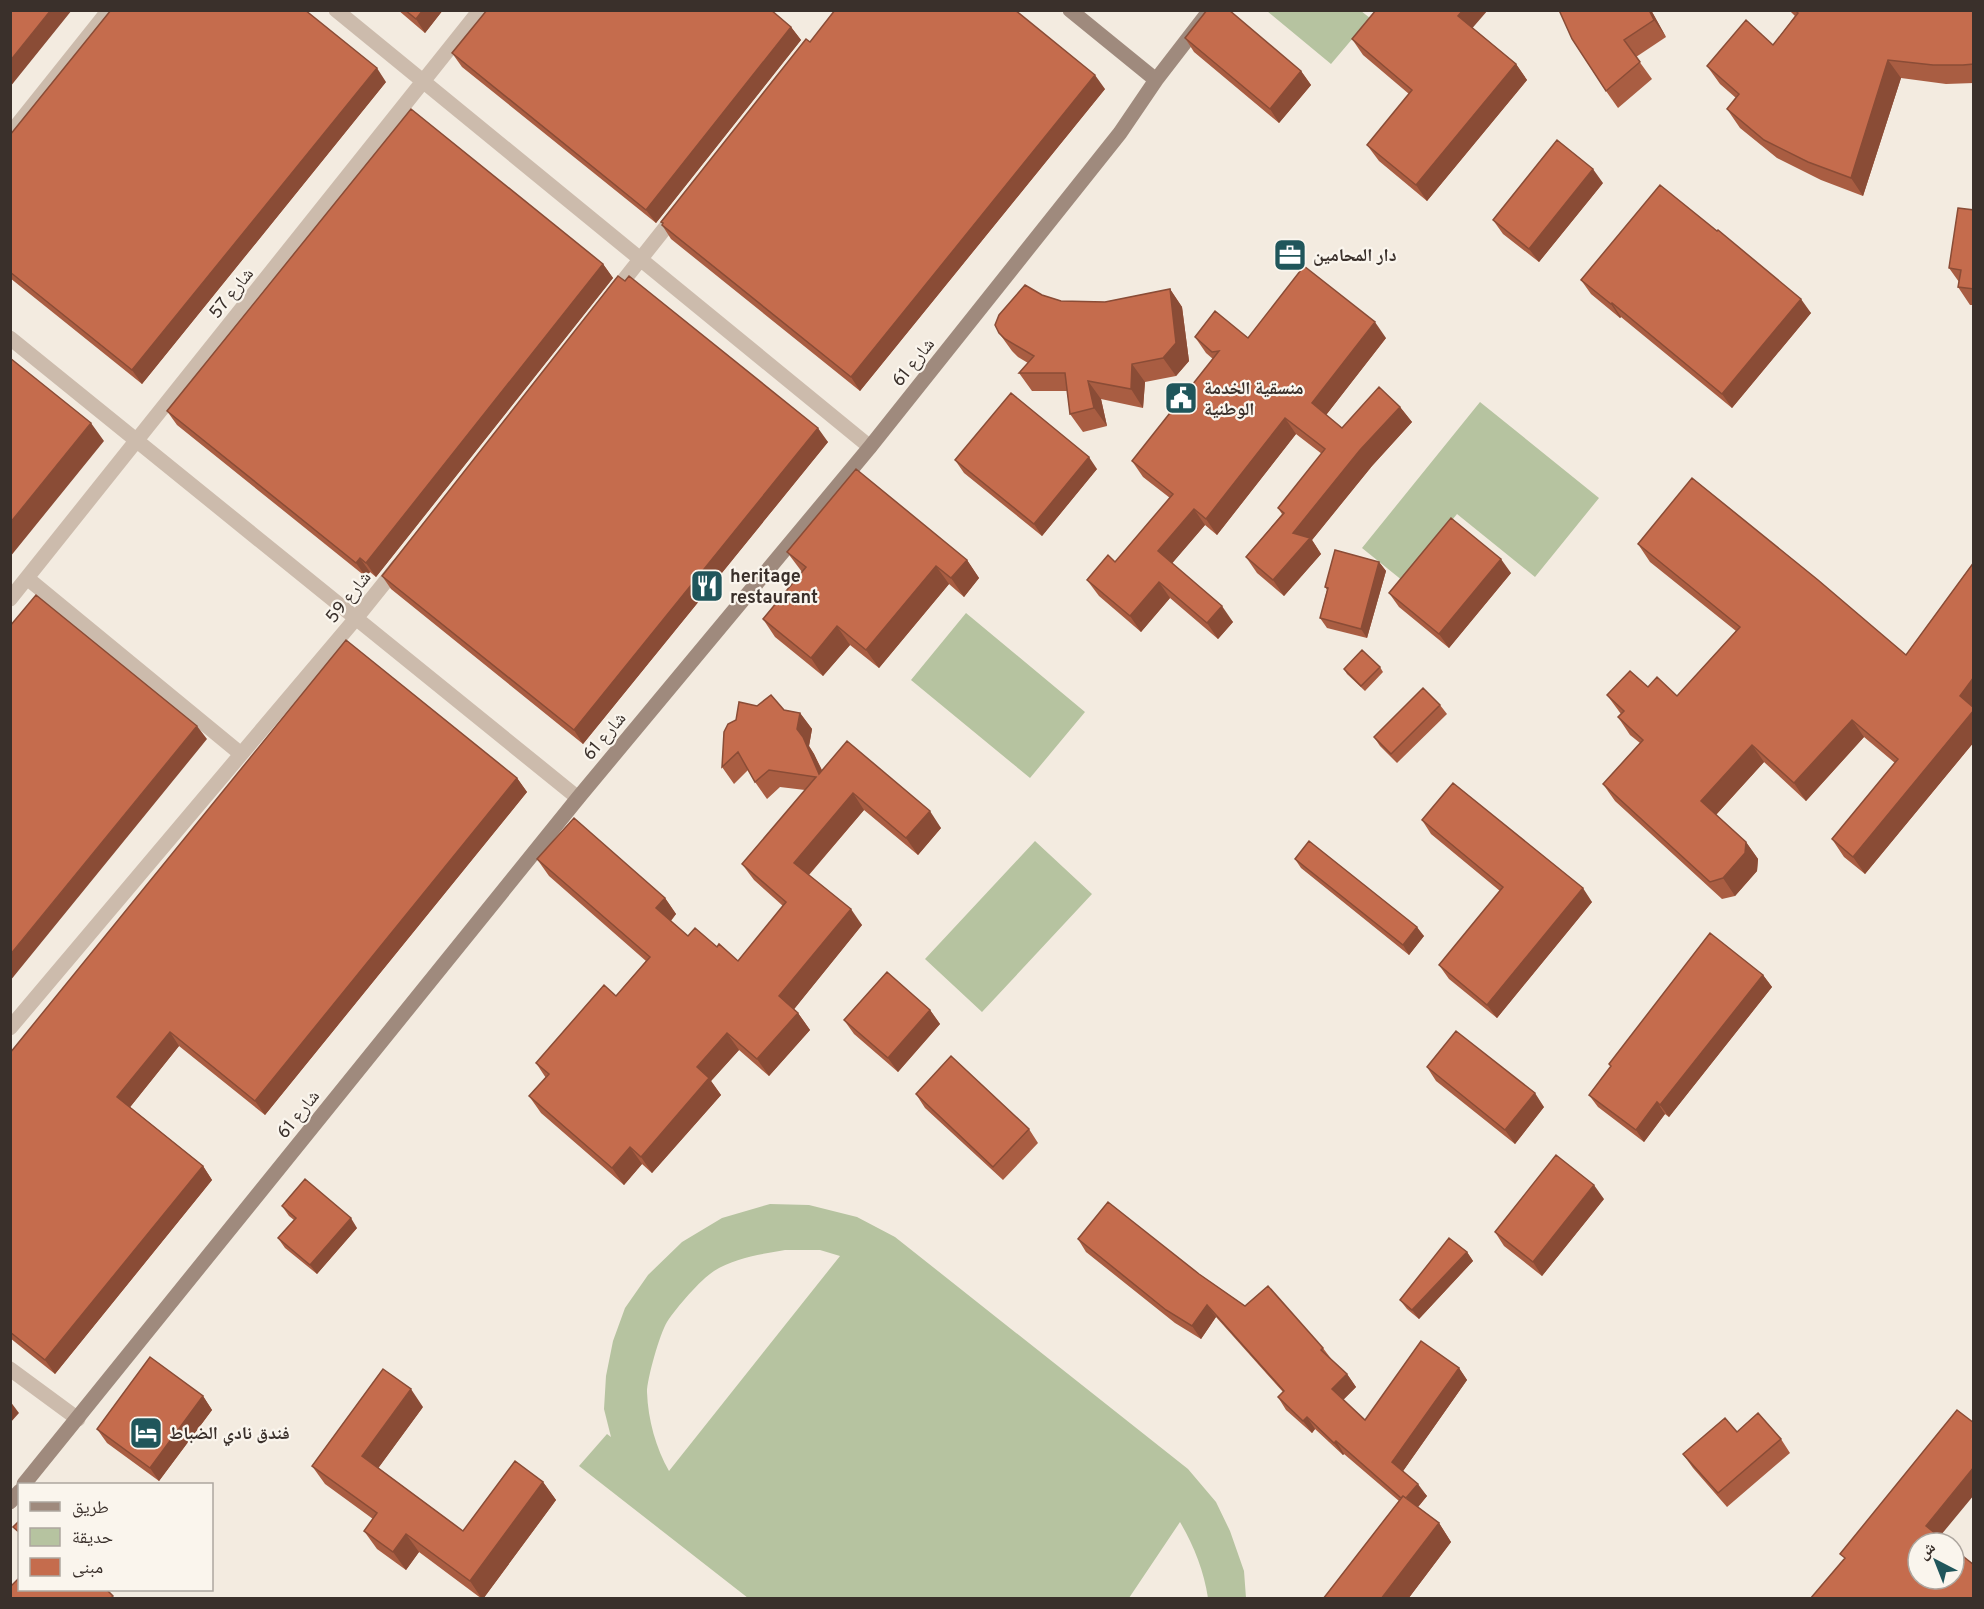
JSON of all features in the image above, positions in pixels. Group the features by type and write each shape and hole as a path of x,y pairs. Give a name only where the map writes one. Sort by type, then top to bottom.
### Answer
{"street":[{"path":"10,134 109,10"},
{"path":"336,10 870,447"},
{"name":"شارع 57","path":"10,599 480,10"},
{"path":"1070,10 1156,80"},
{"name":"شارع 61","path":"26,1483 578,798 870,447 1120,133 1156,80 1210,10"},
{"path":"605,304 685,203"},
{"path":"10,338 578,798"},
{"name":"شارع 59","path":"10,1028 357,617 408,553"},
{"path":"27,578 241,754"},
{"path":"10,1368 78,1419"}],"green space":[{"path":"1267,11 1361,11 1370,18 1331,64"},
{"path":"1480,402 1599,498 1535,577 1457,514 1403,581 1362,548"},
{"path":"966,613 1085,712 1030,778 911,680"},
{"path":"1035,841 1092,894 982,1012 925,959"},
{"path":"770,1204 809,1205 857,1217 895,1237 1188,1469 1216,1502 1230,1531 1244,1571 1246,1598 1208,1598 1198,1559 1180,1522 1129,1598 748,1598 579,1466 607,1434 611,1437 604,1409 606,1376 613,1341 625,1308 648,1275 682,1242 722,1218","holes":["785,1250 820,1250 840,1256 669,1471 654,1433 647,1392 654,1356 667,1322 708,1275 730,1263"]}],"building":[{"path":"10,10 51,10 10,61"},
{"path":"111,10 305,10 377,68 132,370 10,272 10,135"},
{"path":"405,10 423,10 416,19"},
{"path":"487,10 771,10 791,27 646,210 452,53"},
{"path":"835,10 1015,10 1095,75 851,377 661,222 806,39 810,42"},
{"path":"1207,10 1229,10 1301,71 1270,109 1185,38"},
{"path":"1376,10 1463,10 1458,16 1516,64 1416,185 1367,145 1412,90 1352,39"},
{"path":"1559,10 1649,10 1654,20 1624,40 1640,62 1606,91 1572,39"},
{"path":"1795,10 1974,10 1974,64 1933,65 1888,60 1851,178 1808,162 1764,140 1727,109 1739,94 1707,66 1746,20 1773,45 1798,13"},
{"path":"411,109 603,264 366,563 360,558 356,563 167,411"},
{"path":"1557,140 1593,169 1529,249 1493,220"},
{"path":"1660,185 1801,299 1722,394 1581,280"},
{"path":"1958,208 1974,210 1974,289 1958,287 1961,270 1949,268"},
{"path":"1304,266 1375,322 1312,403 1342,428 1379,387 1400,407 1360,450 1293,533 1310,538 1273,580 1246,557 1284,513 1278,508 1325,449 1285,418 1206,519 1194,509 1158,551 1222,606 1207,623 1159,582 1130,616 1087,580 1108,555 1115,562 1173,494 1132,461 1219,351 1212,352 1195,337 1215,311 1248,338"},
{"path":"618,276 625,281 629,276 818,428 574,730 382,576"},
{"path":"1025,285 1042,295 1061,301 1105,302 1170,289 1176,343 1163,358 1132,364 1131,389 1088,381 1094,408 1070,414 1065,373 1019,373 1034,356 1005,339 995,325 999,315"},
{"path":"10,358 91,423 10,523"},
{"path":"1011,393 1089,457 1034,524 955,460"},
{"path":"856,469 967,560 951,578 936,566 866,650 837,626 811,658 763,619 806,567 787,552"},
{"path":"1692,478 1906,655 1974,562 1974,677 1960,696 1974,710 1853,857 1832,839 1898,759 1852,720 1794,783 1752,745 1701,801 1746,842 1745,853 1723,878 1710,882 1603,784 1643,740 1618,717 1624,711 1607,695 1630,671 1648,687 1657,677 1677,696 1740,627 1638,544"},
{"path":"1451,518 1501,559 1439,634 1389,593"},
{"path":"1335,550 1379,562 1361,629 1320,618"},
{"path":"36,595 197,726 10,955 10,626"},
{"path":"346,640 517,778 255,1101 170,1032 117,1097 203,1166 45,1360 10,1332 10,1053"},
{"path":"1362,650 1380,667 1361,686 1344,669"},
{"path":"1423,688 1440,705 1391,754 1374,737"},
{"path":"771,695 784,710 800,713 797,729 803,737 819,774 847,741 930,811 906,838 853,793 794,863 851,909 779,996 798,1013 757,1059 727,1033 697,1067 709,1078 641,1157 630,1147 612,1168 529,1096 549,1074 536,1063 604,985 616,996 650,957 537,859 574,818 665,898 656,908 688,936 695,928 717,947 719,944 738,961 786,902 742,864 816,777 769,770 755,782 738,752 722,767 724,732 728,724 736,720 739,702 757,706"},
{"path":"1453,783 1583,888 1487,1005 1439,965 1503,887 1422,820"},
{"path":"1309,841 1417,927 1403,945 1295,859"},
{"path":"1710,933 1763,975 1660,1105 1657,1102 1636,1130 1589,1095 1611,1066 1609,1064"},
{"path":"887,972 930,1010 888,1058 844,1020"},
{"path":"1456,1031 1535,1093 1505,1130 1427,1067"},
{"path":"951,1056 1029,1129 993,1167 916,1094"},
{"path":"1556,1155 1594,1185 1533,1262 1495,1232"},
{"path":"305,1179 351,1218 310,1265 278,1238 296,1218 282,1206"},
{"path":"1108,1202 1199,1274 1245,1306 1268,1286 1323,1348 1321,1350 1347,1374 1332,1389 1365,1420 1421,1341 1459,1368 1392,1462 1418,1484 1406,1498 1403,1496 1401,1498 1336,1441 1334,1443 1307,1417 1303,1421 1278,1397 1284,1391 1207,1305 1192,1326 1166,1310 1078,1239"},
{"path":"1449,1238 1467,1252 1412,1310 1400,1300"},
{"path":"150,1357 203,1396 150,1468 97,1429"},
{"path":"383,1369 411,1389 362,1456 463,1531 515,1461 543,1482 470,1581 406,1534 393,1552 364,1531 377,1513 312,1466"},
{"path":"1957,1410 1974,1423 1974,1467 1926,1526 1932,1531 1906,1531 1906,1591 1966,1591 1966,1559 1974,1565 1974,1599 1810,1599 1845,1558 1840,1554"},
{"path":"1758,1413 1781,1439 1718,1493 1683,1454 1725,1418 1737,1432"},
{"path":"1403,1496 1439,1523 1381,1599 1323,1599"},
{"path":"18,1522 18,1531 13,1527"},
{"path":"18,1579 18,1591 108,1591 113,1596 110,1599 10,1599 10,1587"}],"place":[{"name":"دار المحامين","path":"1290,255"},
{"name":"منسقية الخدمة الوطنية","path":"1181,398"},
{"name":"heritage restaurant","path":"707,586"},
{"name":"فندق نادي الضباط","path":"146,1433"}]}
